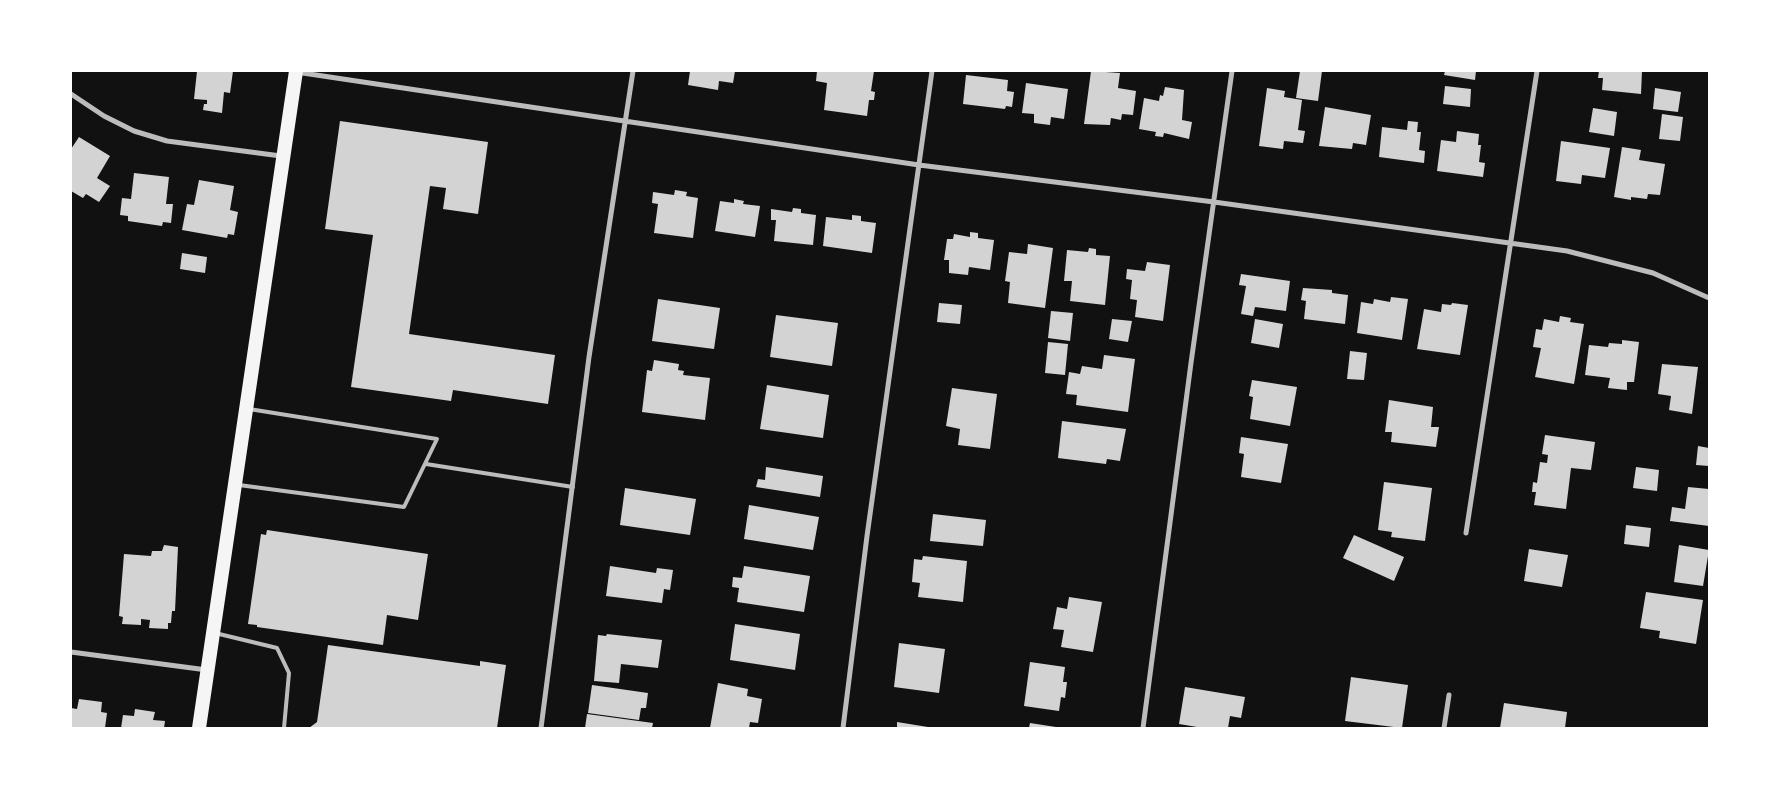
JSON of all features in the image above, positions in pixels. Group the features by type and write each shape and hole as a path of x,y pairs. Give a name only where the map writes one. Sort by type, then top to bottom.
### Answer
{"highway":[{"path":"199,728 296,72"}],"street":[{"path":"541,728 589,357 633,71"},
{"path":"843,728 867,536 932,71"},
{"path":"1143,728 1232,71"},
{"path":"1466,533 1537,71"},
{"path":"296,72 919,165 1214,202 1566,251 1628,265 1653,273 1709,298"},
{"path":"71,94 119,124 134,131 159,138 284,156"},
{"path":"71,652 207,670"},
{"path":"1444,728 1449,695"}],"lane":[{"path":"234,484 404,507 438,439 245,409"},
{"path":"426,464 573,487"},
{"path":"213,633 278,648 290,672 284,728"}],"building":[{"path":"197,71 233,71 230,93 224,92 222,113 203,110 207,100 194,99"},
{"path":"690,71 735,71 733,83 719,81 718,90 688,85"},
{"path":"817,71 874,71 871,91 875,92 874,100 869,100 867,116 824,110 827,83 816,81"},
{"path":"1091,71 1120,73 1118,88 1136,91 1133,115 1122,114 1121,120 1111,118 1110,125 1084,124"},
{"path":"1300,71 1322,71 1318,101 1296,98"},
{"path":"1445,71 1476,71 1475,80 1444,75"},
{"path":"1599,71 1642,71 1641,94 1602,90 1603,78 1598,78"},
{"path":"966,75 1008,80 1007,91 1014,92 1012,107 1006,106 1005,109 963,104"},
{"path":"1026,83 1068,89 1064,119 1051,117 1050,125 1034,123 1034,114 1022,113"},
{"path":"1445,86 1471,89 1470,107 1443,104"},
{"path":"1165,87 1184,90 1182,120 1192,122 1189,139 1164,133 1163,137 1155,136 1156,132 1139,129 1144,98 1159,101 1160,95 1163,96"},
{"path":"1267,88 1285,91 1284,97 1302,100 1298,130 1305,131 1303,143 1284,141 1283,149 1259,146"},
{"path":"1655,88 1681,92 1678,112 1653,109"},
{"path":"1325,107 1371,115 1366,145 1353,143 1352,149 1319,146"},
{"path":"1593,108 1617,112 1614,136 1589,132"},
{"path":"1662,114 1683,117 1680,141 1659,139"},
{"path":"340,121 488,142 478,214 443,209 446,188 430,186 409,334 555,355 548,404 453,390 451,401 351,387 373,235 325,229"},
{"path":"1408,121 1418,122 1417,132 1421,132 1419,150 1425,151 1424,163 1379,157 1382,127 1407,130"},
{"path":"1457,131 1479,134 1478,145 1481,145 1479,162 1485,163 1483,177 1437,171 1441,140 1456,142"},
{"path":"79,137 110,156 97,178 110,186 99,202 86,194 83,198 71,191 71,149"},
{"path":"1561,141 1610,148 1605,178 1582,175 1581,184 1556,181"},
{"path":"1622,147 1641,150 1639,160 1665,164 1660,195 1648,194 1647,199 1631,197 1631,200 1614,197"},
{"path":"134,173 169,177 166,204 173,204 171,223 163,222 162,226 128,221 128,216 120,215 122,198 131,199"},
{"path":"199,180 234,186 230,210 238,212 234,235 228,234 227,238 182,230 187,204 194,205"},
{"path":"675,190 687,192 686,196 698,198 693,238 654,233 658,204 652,203 653,192 674,195"},
{"path":"734,199 744,201 743,204 760,206 755,237 715,231 720,201 734,203"},
{"path":"793,208 801,209 801,213 816,215 813,245 774,241 776,220 771,220 771,209 792,212"},
{"path":"852,215 861,216 861,221 876,223 872,253 823,246 826,217 852,220"},
{"path":"970,232 978,233 978,238 994,240 990,270 969,267 968,275 949,273 949,260 944,260 947,239 953,239 954,234 970,237"},
{"path":"1028,244 1053,248 1045,308 1008,303 1010,282 1005,281 1009,252 1027,254"},
{"path":"1089,248 1096,249 1096,255 1110,256 1105,305 1070,301 1072,281 1064,281 1067,250 1088,252"},
{"path":"182,253 207,257 205,273 180,269"},
{"path":"1147,262 1170,265 1163,321 1135,317 1137,300 1130,299 1132,280 1126,279 1127,269 1145,271"},
{"path":"1241,274 1290,281 1286,311 1255,307 1253,316 1241,314 1246,286 1239,285"},
{"path":"1303,288 1332,290 1332,293 1348,295 1345,324 1304,319 1306,301 1301,300"},
{"path":"1391,297 1408,299 1402,340 1357,333 1361,302 1373,304 1374,299 1390,302"},
{"path":"658,299 720,308 714,349 652,341"},
{"path":"939,303 962,305 960,324 937,322"},
{"path":"1452,303 1468,305 1460,355 1417,349 1424,309 1441,312 1442,304 1451,305"},
{"path":"1051,311 1073,313 1070,341 1048,338"},
{"path":"776,315 838,323 832,366 770,357"},
{"path":"1560,316 1571,318 1570,322 1584,324 1574,384 1535,377 1541,348 1533,347 1536,329 1542,330 1544,319 1559,322"},
{"path":"1112,319 1132,321 1128,342 1109,339"},
{"path":"1255,319 1283,324 1279,348 1251,343"},
{"path":"1622,340 1639,342 1634,382 1627,382 1627,390 1608,388 1610,378 1585,375 1589,345 1608,347 1609,343 1622,344"},
{"path":"1048,342 1068,344 1065,375 1045,373"},
{"path":"1350,351 1367,353 1364,380 1347,379"},
{"path":"1104,355 1135,359 1128,412 1076,405 1077,395 1066,394 1069,372 1080,374 1082,366 1102,369"},
{"path":"654,360 679,364 678,370 684,371 683,375 710,378 705,420 642,412 647,370 652,371"},
{"path":"1662,364 1698,367 1692,414 1669,410 1671,396 1658,394"},
{"path":"1252,380 1297,387 1290,426 1250,419 1253,397 1249,396"},
{"path":"767,385 829,395 823,438 760,429"},
{"path":"952,388 997,394 990,449 958,445 960,429 946,426"},
{"path":"1389,400 1433,407 1431,427 1439,427 1436,447 1391,442 1392,432 1385,432"},
{"path":"1062,421 1126,429 1120,461 1107,459 1106,464 1058,458"},
{"path":"1545,435 1595,442 1591,470 1571,468 1566,509 1534,505 1536,492 1532,492 1533,482 1537,483 1540,462 1547,463 1548,455 1542,454"},
{"path":"1241,437 1288,444 1281,483 1241,477 1244,454 1239,453"},
{"path":"1698,446 1709,448 1709,466 1696,465"},
{"path":"766,467 823,476 820,497 756,487 758,479 765,480"},
{"path":"1636,467 1659,470 1657,491 1633,488"},
{"path":"1384,482 1432,488 1425,541 1391,537 1392,532 1378,530"},
{"path":"1688,487 1709,489 1709,526 1670,521 1672,507 1685,509"},
{"path":"625,488 696,499 690,535 620,525"},
{"path":"749,505 819,517 813,550 744,539"},
{"path":"933,514 986,520 983,546 930,541"},
{"path":"1626,525 1651,528 1649,547 1624,544"},
{"path":"267,530 428,554 418,620 387,615 383,645 257,627 257,625 248,624 261,534 266,535"},
{"path":"1354,535 1404,557 1394,581 1343,558"},
{"path":"164,545 178,547 175,611 172,611 171,623 168,623 168,629 149,628 150,620 141,619 141,625 122,624 123,617 119,616 124,554 151,556 152,551 162,551"},
{"path":"1679,545 1709,550 1703,586 1674,582"},
{"path":"1529,549 1568,555 1562,587 1524,581"},
{"path":"923,556 967,561 963,602 918,597 920,583 912,582 914,559 922,560"},
{"path":"610,566 656,573 657,568 673,570 670,590 664,589 662,603 606,596"},
{"path":"744,566 810,576 804,612 737,602 739,588 732,587 733,577 742,578"},
{"path":"1646,592 1703,600 1696,644 1659,638 1660,631 1640,628"},
{"path":"1069,597 1102,602 1093,652 1061,647 1064,630 1053,629 1057,607 1067,609"},
{"path":"735,624 800,634 795,670 730,660"},
{"path":"607,634 662,640 658,668 621,664 619,683 594,681 598,635 606,636"},
{"path":"899,643 945,649 939,693 894,687"},
{"path":"328,645 480,666 480,661 506,665 497,728 309,728 317,722"},
{"path":"1030,662 1065,667 1063,682 1067,682 1065,698 1061,697 1059,711 1024,706"},
{"path":"1351,677 1408,685 1402,728 1345,721"},
{"path":"718,683 748,689 747,696 762,699 758,723 750,722 749,728 710,728"},
{"path":"592,685 648,693 646,708 641,708 639,720 588,713"},
{"path":"1185,687 1245,697 1241,718 1230,716 1228,728 1203,728 1179,724"},
{"path":"79,699 102,702 101,712 107,713 105,728 71,728 71,708 77,709"},
{"path":"1504,703 1567,712 1565,728 1500,728"},
{"path":"135,709 155,712 153,720 165,721 164,728 121,728 123,715 134,716"},
{"path":"587,714 653,723 652,728 585,728"},
{"path":"897,722 928,727 928,728 897,728"},
{"path":"1030,723 1056,727 1056,728 1029,728"}]}
